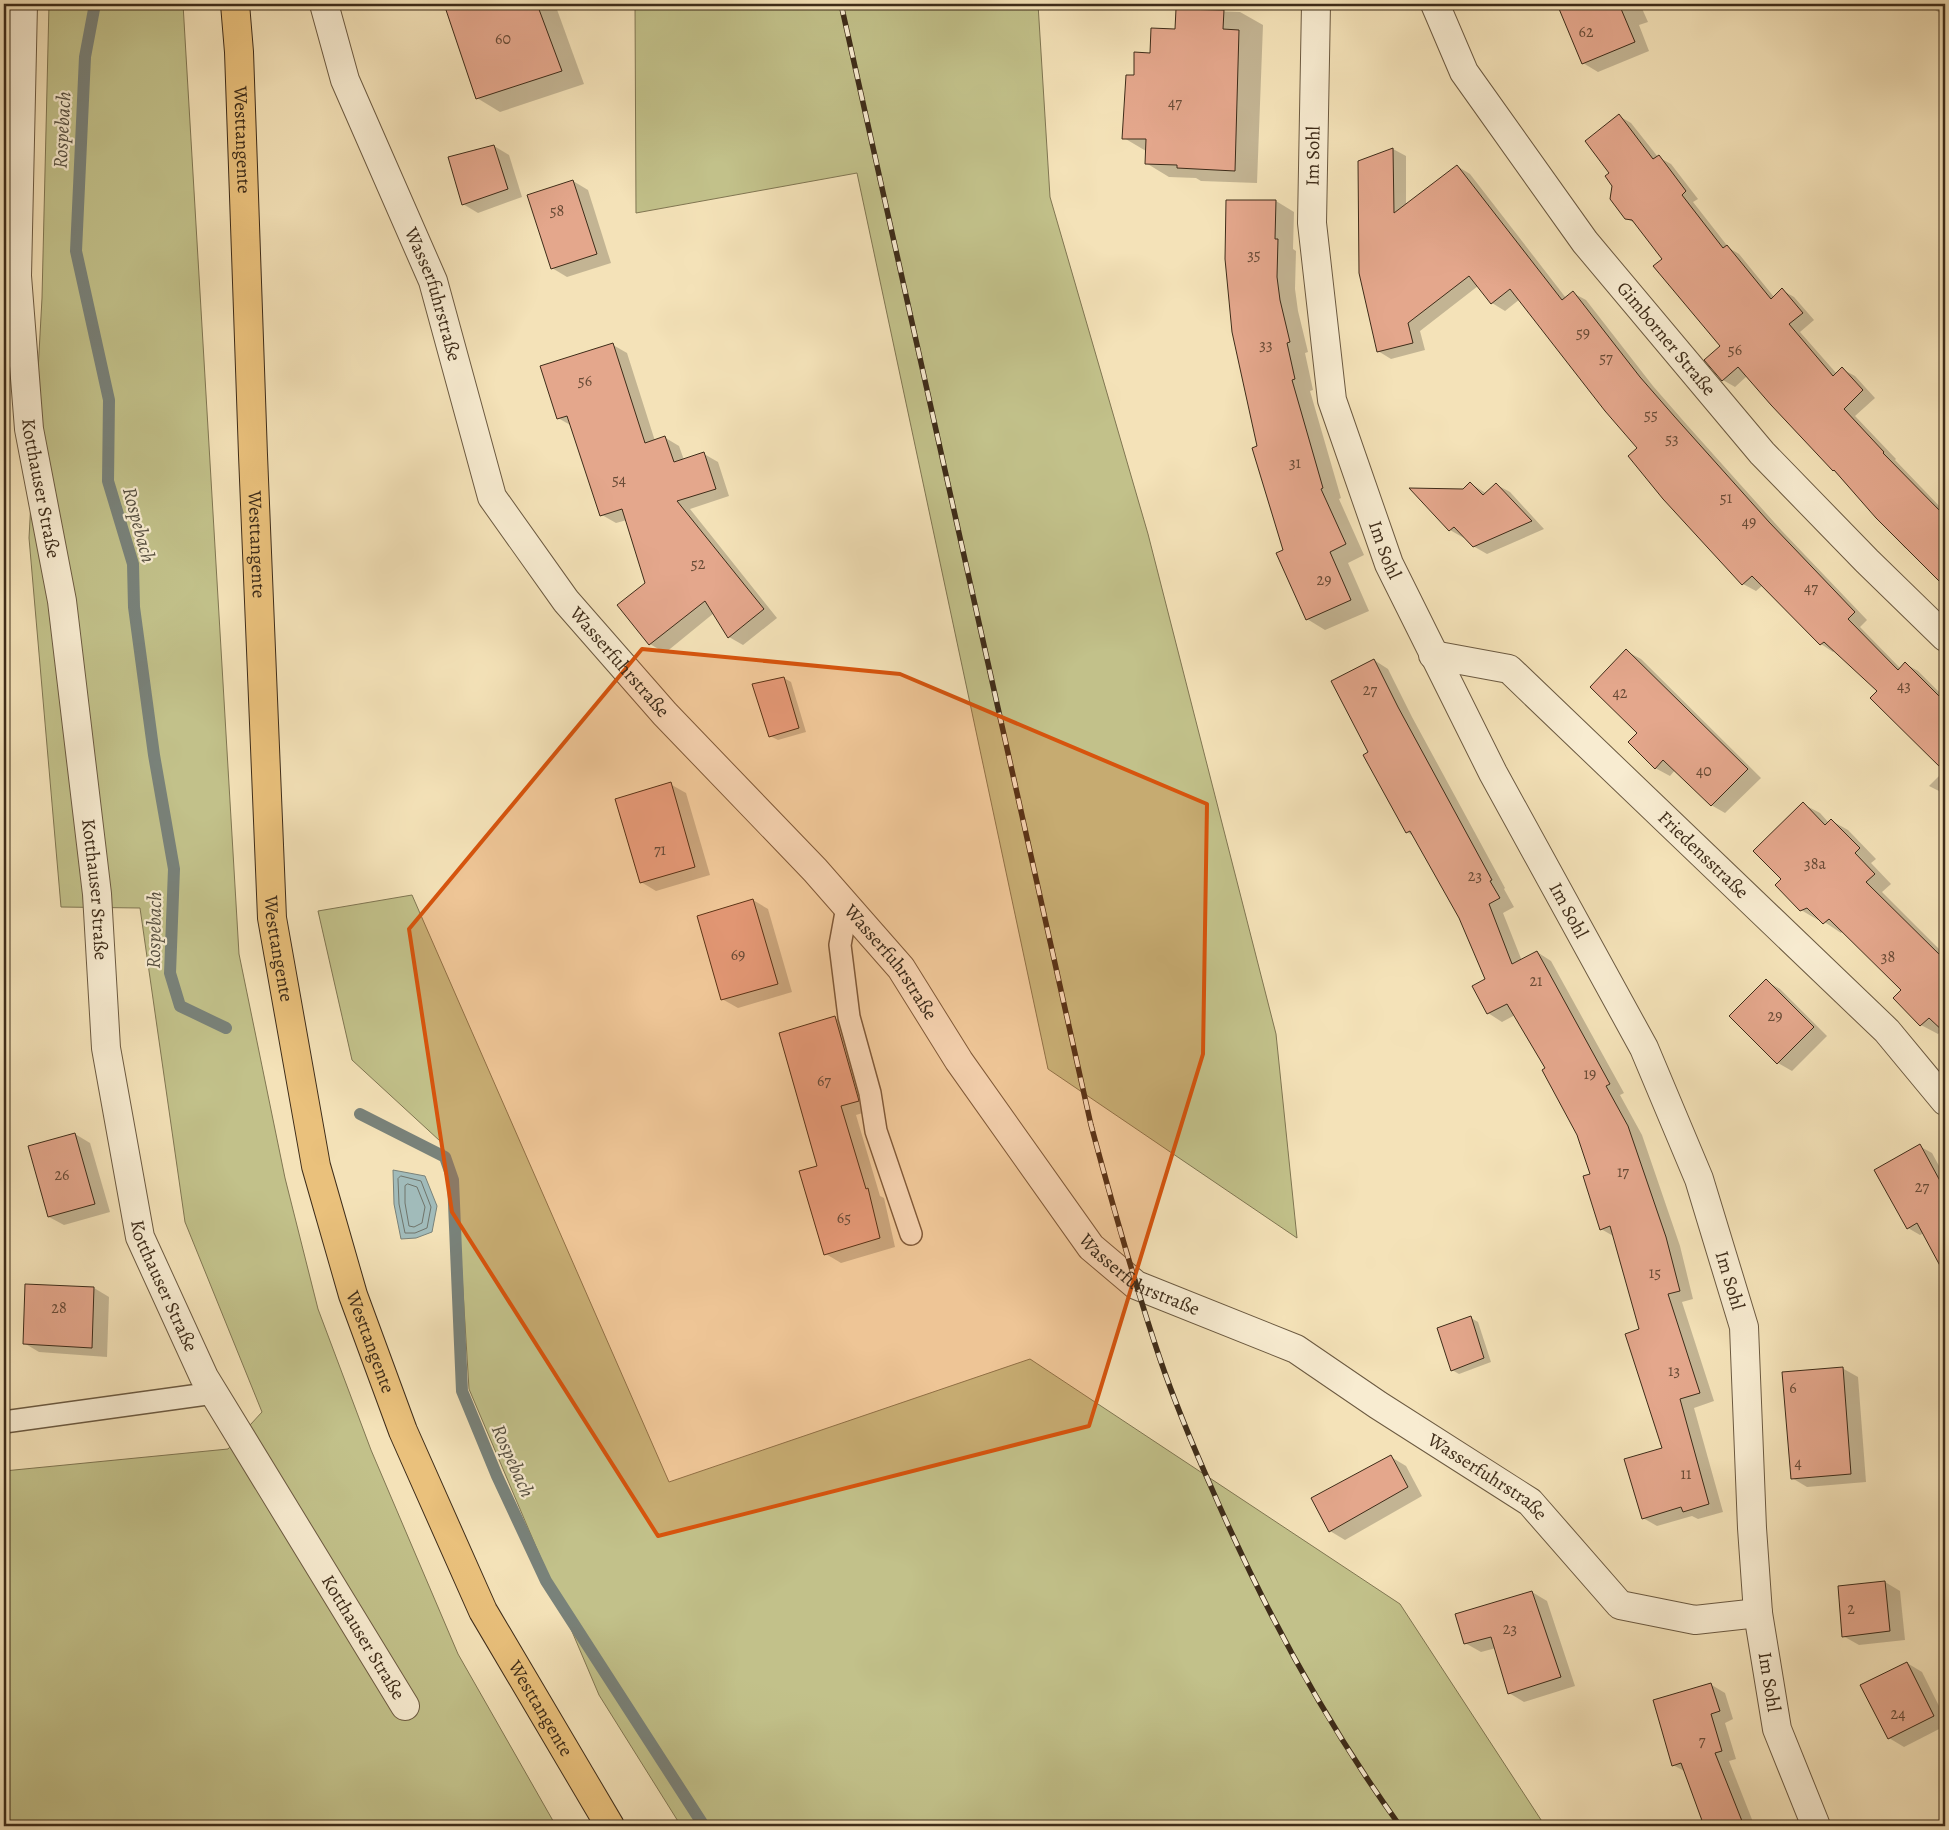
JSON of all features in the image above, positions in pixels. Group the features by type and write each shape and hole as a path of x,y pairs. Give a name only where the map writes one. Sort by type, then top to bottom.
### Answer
{"main road":[{"name":"Westtangente","path":"235,4 239,52 252,436 272,918 316,1166 353,1295 403,1431 483,1611 610,1826"}],"street":[{"name":"Kotthauser Straße","path":"23,4 17,276 29,428 63,611 97,894 106,1048 140,1237 204,1377 405,1706"},
{"name":"Wasserfuhrstraße","path":"324,4 345,80 433,281 492,497 573,608 665,714 815,870 901,968 959,1060 1091,1247 1136,1285 1296,1349 1378,1405 1530,1502 1620,1605 1695,1620 1758,1613"},
{"name":"Im Sohl","path":"1316,4 1312,223 1332,400 1389,564 1493,773 1644,1048 1699,1178 1744,1327 1752,1528 1758,1613 1777,1729 1816,1826"},
{"name":"Gimborner Straße","path":"1435,4 1464,72 1586,242 1762,453 1867,561 1945,637"},
{"name":"Friedensstraße","path":"1433,655 1509,668 1887,1031 1945,1101"}],"lane":[{"path":"847,907 840,945 849,1017 870,1093 876,1131 911,1234"},
{"path":"4,1422 214,1393"}],"highlighted area":[{"path":"642,649 900,674 1207,804 1203,1054 1089,1426 658,1536 452,1212 409,929"}],"shaded area":[{"path":"49,4 183,4 239,954 285,1178 318,1309 371,1450 458,1654 556,1826 4,1826 4,1471 228,1449 262,1412 185,1222 140,908 61,907 29,538 42,298"},
{"path":"635,4 1038,4 1050,197 1148,534 1276,1034 1297,1238 1048,1069 857,173 636,213"},
{"path":"412,895 669,1482 1030,1359 1400,1604 1545,1826 681,1826 599,1695 469,1389 456,1177 440,1141 352,1060 318,911"}],"water":[{"path":"393,1170 425,1176 437,1206 432,1232 416,1238 401,1239 394,1204"}],"building":[{"path":"444,4 537,4 562,71 476,99"},
{"path":"1557,4 1619,4 1635,42 1582,64"},
{"path":"1176,9 1224,10 1223,29 1239,30 1235,171 1177,168 1177,165 1145,164 1146,139 1122,139 1126,75 1134,75 1134,52 1150,53 1151,28 1175,29"},
{"path":"1619,114 1653,159 1659,155 1686,191 1682,195 1723,248 1727,245 1771,299 1782,288 1803,313 1789,324 1833,376 1842,367 1863,390 1844,409 1883,453 1945,516 1945,587 1876,518 1738,367 1722,381 1704,360 1720,346 1653,266 1662,259 1632,220 1625,219 1610,199 1612,186 1605,176 1609,173 1585,141"},
{"path":"494,145 508,189 462,205 448,157"},
{"path":"1393,148 1394,213 1457,165 1562,300 1573,291 1640,377 1674,416 1769,522 1855,612 1848,619 1898,670 1905,662 1945,702 1945,772 1870,698 1877,691 1824,642 1820,645 1752,576 1742,585 1663,499 1628,456 1637,448 1605,411 1510,289 1491,304 1469,276 1408,323 1413,343 1377,352 1359,273 1358,161"},
{"path":"573,180 597,254 551,269 527,195"},
{"path":"1226,200 1276,200 1275,239 1278,239 1277,277 1280,300 1290,342 1287,343 1295,379 1292,380 1323,488 1321,489 1346,544 1330,552 1351,600 1306,620 1276,553 1283,550 1252,448 1257,446 1232,332 1225,259"},
{"path":"613,343 645,443 665,436 674,462 704,452 716,489 677,501 764,609 728,638 705,601 649,645 617,605 645,583 622,509 600,516 567,416 557,419 540,366"},
{"path":"1470,482 1483,495 1496,483 1532,521 1473,547 1454,527 1449,531 1409,488 1463,489"},
{"path":"1626,649 1748,769 1711,806 1663,760 1655,769 1628,742 1637,733 1590,687"},
{"path":"1374,659 1492,880 1490,881 1500,898 1489,904 1512,964 1537,951 1610,1084 1606,1086 1628,1126 1666,1237 1680,1291 1668,1294 1700,1393 1680,1399 1709,1504 1683,1512 1681,1507 1642,1519 1624,1459 1662,1448 1625,1334 1639,1329 1610,1226 1600,1230 1583,1176 1590,1174 1577,1135 1542,1070 1545,1068 1507,1004 1487,1014 1472,986 1485,979 1459,918 1410,831 1406,833 1363,755 1368,752 1331,681"},
{"path":"784,677 799,728 769,737 752,684"},
{"path":"671,782 695,867 640,883 615,799"},
{"path":"1803,802 1825,825 1831,819 1860,848 1855,853 1875,874 1866,882 1945,960 1945,1033 1929,1018 1920,1026 1893,998 1901,990 1829,919 1823,924 1807,908 1800,911 1775,885 1781,879 1753,851"},
{"path":"753,899 778,984 721,1000 697,916"},
{"path":"1766,979 1814,1027 1777,1064 1729,1016"},
{"path":"835,1016 859,1101 841,1106 866,1189 868,1188 880,1238 824,1255 799,1171 817,1166 779,1033"},
{"path":"75,1133 95,1204 48,1217 28,1146"},
{"path":"1920,1144 1945,1190 1945,1275 1917,1223 1907,1229 1874,1170"},
{"path":"25,1284 94,1287 92,1348 23,1344"},
{"path":"1471,1316 1484,1358 1451,1371 1437,1328"},
{"path":"1843,1367 1851,1474 1791,1479 1782,1372"},
{"path":"1391,1455 1408,1487 1329,1532 1311,1498"},
{"path":"1885,1581 1890,1631 1842,1637 1838,1586"},
{"path":"1532,1591 1561,1677 1508,1694 1491,1637 1464,1644 1455,1614"},
{"path":"1907,1662 1934,1716 1888,1739 1860,1685"},
{"path":"1711,1683 1720,1711 1711,1714 1722,1751 1715,1753 1744,1826 1704,1826 1681,1763 1672,1766 1653,1700"}],"waterway":[{"name":"Rospebach","path":"95,4 85,57 76,251 109,400 108,481 133,564 134,607 154,755 174,869 170,973 180,1006 226,1028"},
{"name":"Rospebach","path":"360,1114 445,1157 453,1180 462,1391 497,1476 546,1581 704,1826"}],"railway":[{"path":"841,4 1091,1125 1141,1301 1184,1424 1252,1577 1321,1705 1372,1786 1400,1826"}]}
